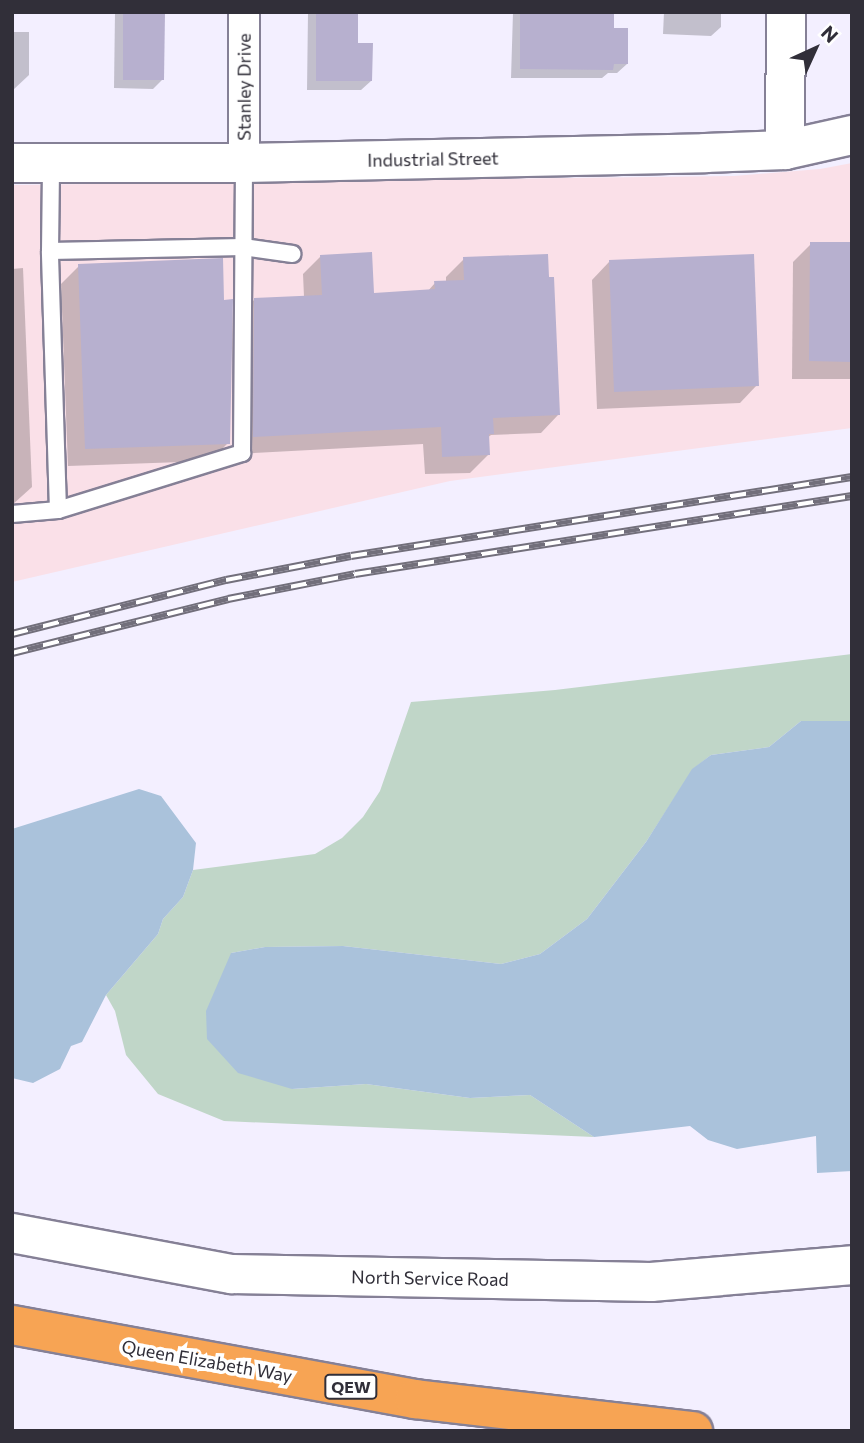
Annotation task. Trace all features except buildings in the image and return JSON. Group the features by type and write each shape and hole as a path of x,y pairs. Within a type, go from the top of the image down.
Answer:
{"highway":[{"name":"Queen Elizabeth Way","path":"12,1325 415,1399 693,1431"}],"street":[{"name":"Stanley Drive","path":"244,12 244,163"},
{"path":"785,150 786,12"},
{"name":"Industrial Street","path":"12,163 244,163 785,150 852,135"},
{"name":"North Service Road","path":"12,1233 232,1274 651,1282 852,1265"}],"lane":[{"path":"51,163 50,251 58,510"},
{"path":"12,514 58,510 242,453 244,163"},
{"path":"50,251 243,247 293,254"}],"shaded area":[{"path":"852,163 852,428 450,481 12,582 12,185 734,176 820,169"}],"green space":[{"path":"852,654 852,721 801,721 769,747 711,755 693,769 646,842 587,919 540,954 501,964 343,946 265,947 231,953 292,1089 366,1084 470,1098 530,1095 594,1137 224,1121 158,1094 126,1055 115,1011 106,995 158,934 163,919 183,897 193,870 315,854 342,838 363,817 380,791 411,702 555,690"}],"water":[{"path":"801,721 852,721 852,1171 817,1173 816,1136 737,1149 708,1140 690,1126 594,1137 530,1095 470,1098 366,1084 292,1089 238,1073 207,1039 206,1011 231,953 265,947 343,946 501,964 540,954 587,919 646,842 692,769 711,755 769,747"},
{"path":"139,789 161,796 196,843 193,870 183,897 163,919 158,934 106,995 82,1042 71,1046 60,1069 33,1083 12,1078 12,829"}],"railway":[{"path":"12,634 226,580 351,556 852,477"},
{"path":"12,653 228,599 355,574 852,496"}]}
